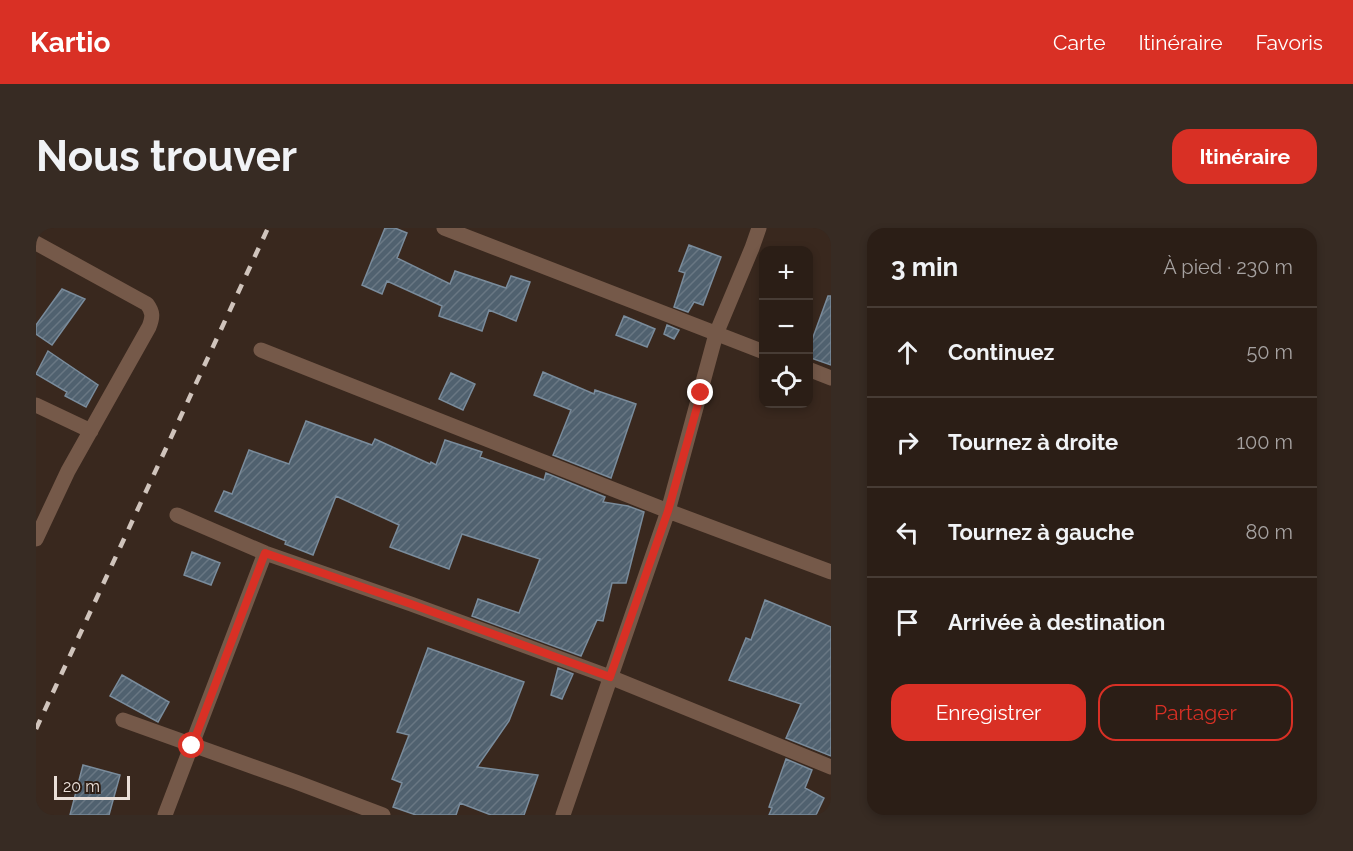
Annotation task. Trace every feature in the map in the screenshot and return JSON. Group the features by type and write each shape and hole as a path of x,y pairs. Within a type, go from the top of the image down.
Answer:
{"street":[{"path":"444,228 759,350"},
{"path":"563,815 668,511 716,334 759,228"},
{"path":"36,243 147,304 152,311 149,327 68,471 36,540"},
{"path":"261,350 831,573"},
{"path":"813,371 831,378"},
{"path":"36,405 91,430"},
{"path":"177,515 265,553 610,677 831,767"},
{"path":"165,815 265,553"},
{"path":"123,720 383,815"}],"building":[{"path":"385,228 395,228 407,233 397,258 450,284 455,271 506,288 511,276 530,282 516,321 489,310 482,331 439,316 442,306 387,281 382,294 362,285"},
{"path":"689,245 721,257 703,305 694,302 688,312 674,307 685,273 679,271"},
{"path":"62,289 85,299 52,345 36,334 36,325"},
{"path":"828,296 831,296 831,365 813,359 813,337"},
{"path":"624,316 655,329 647,347 616,335"},
{"path":"667,325 679,330 674,339 664,334"},
{"path":"48,351 98,385 86,407 65,396 67,392 36,374"},
{"path":"543,372 594,394 595,390 636,404 611,478 553,455 571,410 534,395"},
{"path":"451,373 475,384 463,410 439,399"},
{"path":"306,421 372,445 375,439 436,465 445,440 482,452 480,457 544,480 546,473 605,497 603,502 628,506 644,512 626,583 612,583 603,621 597,620 581,656 472,616 478,599 519,613 540,559 462,534 449,569 390,547 399,525 336,496 313,555 215,511 224,491 232,494 249,450 289,464"},
{"path":"192,552 220,563 211,585 184,575"},
{"path":"765,600 831,627 831,756 786,738 801,704 729,680 746,638 751,640"},
{"path":"428,648 524,682 509,721 477,767 538,775 524,815 491,815 460,803 456,815 416,815 393,807 402,783 392,779 409,735 397,732"},
{"path":"558,668 573,674 562,699 551,695"},
{"path":"122,675 169,702 158,722 110,696"},
{"path":"786,759 812,770 805,788 824,798 816,815 769,815 772,808 769,807"},
{"path":"83,765 120,775 109,815 70,815"}],"railway":[{"path":"36,729 268,228"}],"route":[{"path":"192,746 265,553 610,677 668,511 701,393"}]}
